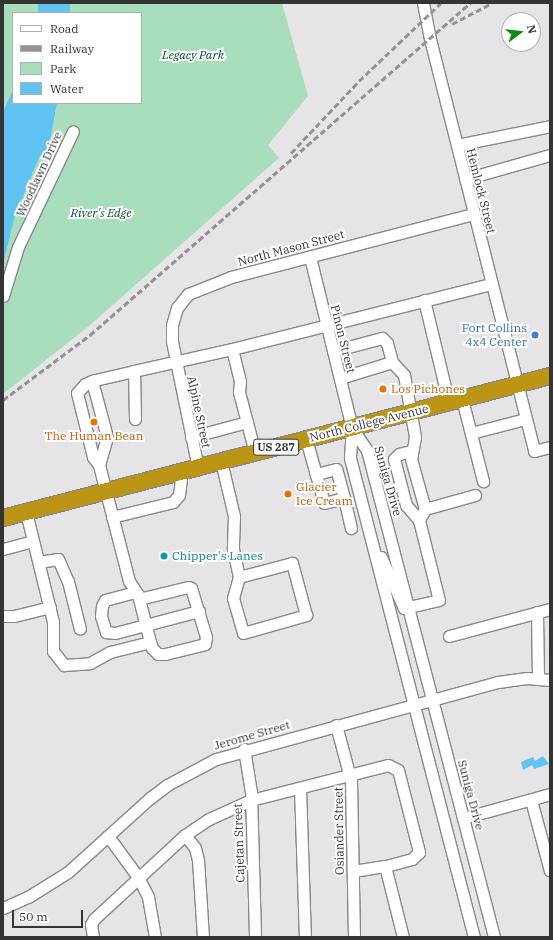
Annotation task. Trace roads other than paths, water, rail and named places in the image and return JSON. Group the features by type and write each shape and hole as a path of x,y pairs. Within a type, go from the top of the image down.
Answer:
{"highway":[{"name":"North College Avenue","path":"3,518 550,376"}],"street":[{"name":"Hemlock Street","path":"423,3 473,214 534,451 550,447"},
{"path":"457,145 550,126"},
{"name":"Woodlawn Drive","path":"3,296 18,247 73,130"},
{"path":"465,179 550,155"},
{"name":"North Mason Street","path":"175,362 172,325 177,308 188,294 231,277 473,214"},
{"name":"Pinon Street","path":"310,257 352,428"},
{"path":"199,611 145,624 110,633 106,632 101,616 102,606 105,600 137,595 188,587 194,593 199,611 206,637 203,645 165,654 158,654 150,642 145,624 137,595 129,581 99,465 93,457 77,393 80,386 92,381 232,349 491,284"},
{"path":"424,300 455,401 471,433 483,481"},
{"path":"333,351 382,338 387,343 392,362 404,375 415,437 411,459 425,509 419,520"},
{"path":"232,349 255,453"},
{"name":"Alpine Street","path":"175,362 198,468"},
{"path":"340,378 392,362"},
{"path":"134,371 133,405 136,420"},
{"path":"92,381 107,437 99,465"},
{"path":"471,433 526,420"},
{"path":"191,437 247,422"},
{"path":"352,428 350,458 474,937"},
{"name":"Suniga Drive","path":"352,428 367,450 494,937"},
{"path":"306,439 324,503 344,498"},
{"path":"372,542 393,579 400,604 404,608 440,600 419,520 406,505 394,459 399,454 412,452"},
{"path":"222,462 234,516 233,549 239,577 233,598 243,633 306,616 292,563 239,577"},
{"path":"316,474 336,469 351,528"},
{"path":"112,517 173,502 180,494 182,472"},
{"path":"425,509 475,495"},
{"path":"26,512 53,622 53,651 64,665 90,663 110,652 150,642"},
{"path":"3,549 34,541"},
{"path":"39,562 58,559 68,581 80,629"},
{"path":"3,616 14,616 50,607"},
{"path":"449,636 550,608"},
{"path":"537,612 538,679"},
{"name":"Jerome Street","path":"3,908 28,897 68,872 167,785 216,759 244,749 336,726 498,682 538,679 550,680"},
{"name":"Osiander Street","path":"336,726 350,775 354,937"},
{"name":"Cajetan Street","path":"244,749 251,800 255,937"},
{"path":"93,937 90,924 94,919 185,836 209,818 251,800 388,765 398,770 418,852 412,859 385,866 353,871"},
{"path":"300,788 305,937"},
{"path":"463,818 550,794"},
{"path":"531,800 550,871"},
{"path":"108,836 138,878 150,904 155,937"},
{"path":"185,836 195,848 198,860 203,937"},
{"path":"385,866 403,937"}],"water":[{"path":"38,3 70,3 70,12 38,12"},
{"path":"12,91 12,104 57,104 49,147 39,158 15,216 3,265 3,112"},
{"path":"543,756 549,764 534,769 532,765 523,770 521,762 533,757 535,761"}],"railway":[{"path":"291,153 359,81 441,3"},
{"path":"3,400 90,335 470,3"},
{"path":"452,24 492,3"}],"place":[{"name":"Fort Collins 4x4 Center","path":"535,335"},
{"name":"Los Pichones","path":"383,389"},
{"name":"The Human Bean","path":"94,422"},
{"name":"Glacier Ice Cream","path":"288,494"},
{"name":"Chipper's Lanes","path":"164,556"}],"park label":[{"name":"Legacy Park","path":"193,55"},
{"name":"River's Edge","path":"101,213"}]}
